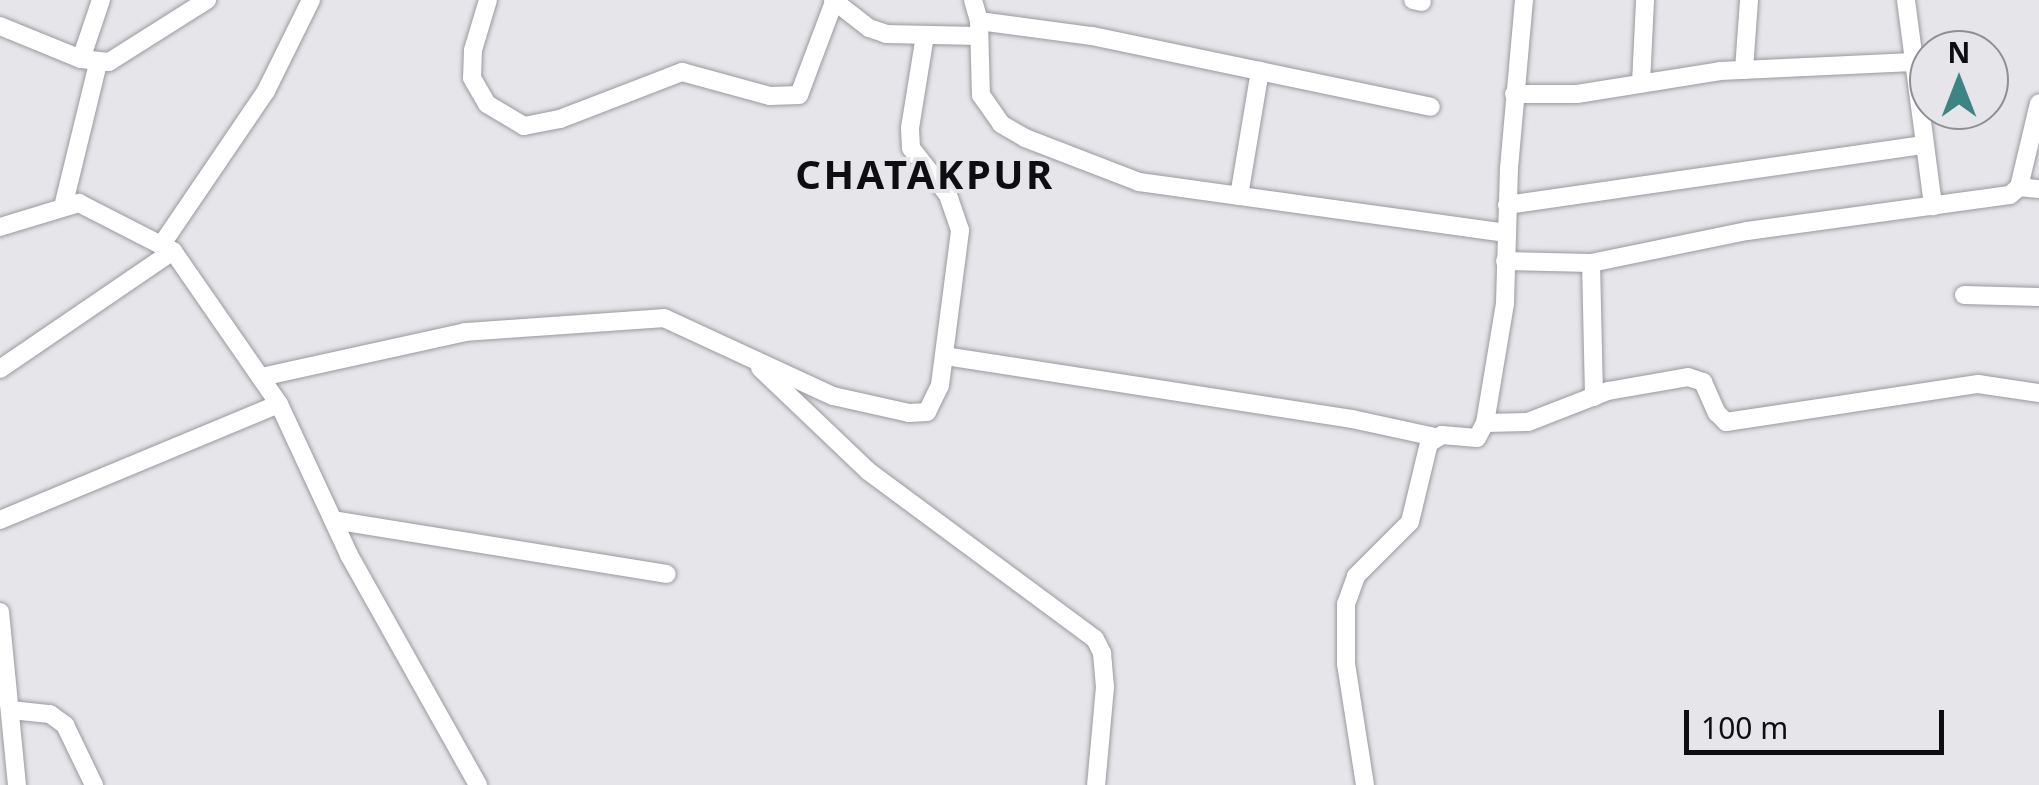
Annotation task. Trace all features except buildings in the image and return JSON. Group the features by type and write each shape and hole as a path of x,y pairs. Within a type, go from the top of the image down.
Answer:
{"street":[{"path":"63,206 102,0"},
{"path":"0,26 90,61 122,56 206,0"},
{"path":"0,370 167,247 266,91 309,0"},
{"path":"488,0 473,50 472,78 487,104 524,126 560,120 682,72 770,96 799,95 834,1 868,28 886,34 925,35 979,29 1092,36 1431,107"},
{"path":"973,0 979,29 981,95 1002,124 1110,174 1506,233"},
{"path":"945,356 1352,419 1434,437 1477,438 1485,423 1501,338 1514,94 1524,0"},
{"path":"1641,83 1645,0"},
{"path":"1744,70 1749,0"},
{"path":"1906,0 1910,30"},
{"path":"261,377 465,332 664,318 833,396 908,413 927,412 935,402 945,356 960,230 948,195 911,148 910,128 925,35"},
{"path":"1514,94 1577,94 1744,70 1909,62"},
{"path":"1239,196 1260,72"},
{"path":"1506,261 1591,263 1746,231 2010,195 2019,187 2039,103"},
{"path":"1922,130 1933,206"},
{"path":"1507,206 1924,146"},
{"path":"2019,187 2039,189"},
{"path":"0,227 22,224 79,203 96,208 167,247 279,404 399,649 478,785"},
{"path":"1591,263 1594,397"},
{"path":"1964,295 2039,297"},
{"path":"745,354 868,471 1095,639 1102,653 1104,687 1096,785"},
{"path":"1485,423 1528,422 1623,388 1696,379 1708,390 1720,418 1736,422 1978,384 2039,394"},
{"path":"0,520 279,404"},
{"path":"1365,785 1346,664 1346,604 1356,576 1410,522 1429,443 1434,437"},
{"path":"333,520 668,574"},
{"path":"0,612 16,785"},
{"path":"6,698 50,714 65,724 94,785"}],"district":[{"name":"CHATAKPUR","path":"925,174"}]}
